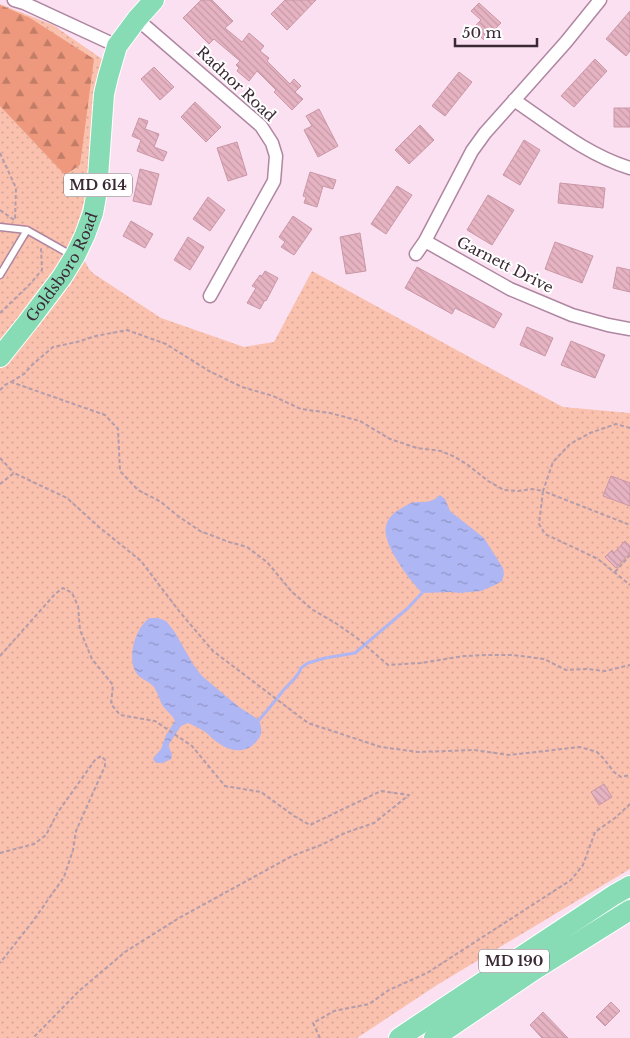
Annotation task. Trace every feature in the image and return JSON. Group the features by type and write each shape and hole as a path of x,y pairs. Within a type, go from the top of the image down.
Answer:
{"main road":[{"name":"Goldsboro Road","path":"0,357 62,277 85,235 93,213 97,190 104,94 118,46 137,19 154,0"},
{"name":"MD 190","path":"398,1038 630,886"},
{"name":"MD 190","path":"434,1038 534,970 630,910"}],"street":[{"path":"14,0 118,46"},
{"path":"416,254 472,151 485,133 566,42 600,0"},
{"name":"Radnor Road","path":"137,19 261,126 272,142 276,156 274,181 210,296"},
{"path":"514,100 583,148 630,168"},
{"name":"Garnett Drive","path":"425,240 510,289 572,315 608,326 630,330"}],"lane":[{"path":"0,227 28,230 74,256"},
{"path":"0,275 28,230"}],"path":[{"path":"0,153 16,188 15,220 0,210"},
{"path":"0,313 42,270 41,246 28,230"},
{"path":"0,390 24,374 53,347 127,330 166,344 209,371 242,387 273,396 301,409 360,420 390,439 417,448 441,451 468,465 488,481 504,490 532,489 543,491 630,525"},
{"path":"11,382 105,415 118,429 120,472 138,490 161,502 200,531 247,547 267,562 292,592 313,610 359,640 388,666 464,656 488,655 513,655 544,659 566,670 586,669 605,671 630,665"},
{"path":"630,428 616,424 590,433 570,444 553,462 543,491 539,524 544,534 598,558 630,586"},
{"path":"0,458 14,472 67,498 140,561 213,651 308,723 381,747 418,752 474,750 510,755 580,747 597,752 614,772 622,777 630,774"},
{"path":"0,484 14,472"},
{"path":"615,572 630,555"},
{"path":"0,656 55,594 63,588 72,593 78,606 80,630 92,659 113,685 111,704 120,715 155,721 192,746 225,786 261,792 310,825 380,791 409,795 374,823 345,833 321,846 292,856 179,918 124,952 79,991 34,1038"},
{"path":"0,853 34,844 46,835 58,812 94,760 101,756 105,760 105,766 76,831 73,850 64,877 0,963"},
{"path":"320,1038 313,1023 334,1011 369,1004 389,990 428,973 571,880 583,865 595,832 615,818 630,804"}],"shaded area":[{"path":"0,4 53,25 102,59 96,88 87,192 73,240 89,269 94,274 161,318 244,347 274,342 312,271 563,407 630,413 630,869 437,985 357,1038 0,1038"}],"green space":[{"path":"0,5 30,18 94,59 80,165 65,175 0,106"}],"water":[{"path":"440,495 445,499 450,511 484,538 503,568 502,581 481,591 422,593 404,571 388,542 386,533 387,522 396,512 407,505 413,502 430,501"},
{"path":"150,618 166,621 202,676 239,707 259,720 261,734 252,746 242,750 232,750 215,741 204,731 188,723 181,726 169,744 172,755 171,759 163,763 156,763 153,759 161,749 166,735 175,721 163,706 153,686 137,674 132,661 136,636"}],"building":[{"path":"201,0 212,0 233,21 225,28 242,42 249,33 264,46 260,51 269,58 267,61 290,84 294,79 301,86 295,92 303,99 292,110 257,71 249,81 237,71 239,68 236,65 240,61 214,39 209,44 183,18"},
{"path":"285,0 316,0 287,30 271,14"},
{"path":"479,3 501,23 484,40 472,29 481,20 471,11"},
{"path":"630,11 630,51 626,56 606,39"},
{"path":"595,59 607,71 574,107 561,96"},
{"path":"154,67 174,87 160,100 141,79"},
{"path":"459,72 472,82 445,116 432,106"},
{"path":"195,102 221,127 206,142 181,117"},
{"path":"614,108 630,108 630,127 614,127"},
{"path":"319,109 338,146 318,157 304,130 312,126 306,116"},
{"path":"139,118 148,121 145,129 159,134 154,147 167,152 163,161 137,151 141,140 132,136"},
{"path":"420,125 434,140 409,164 395,150"},
{"path":"524,140 540,150 520,185 503,175"},
{"path":"237,142 247,175 228,181 217,148"},
{"path":"140,169 159,174 151,205 133,201"},
{"path":"310,172 336,180 333,189 323,186 317,207 304,203 306,197 303,196"},
{"path":"560,183 605,188 603,208 558,203"},
{"path":"397,186 412,195 386,234 371,224"},
{"path":"488,195 514,210 492,245 467,230"},
{"path":"208,197 225,210 210,231 193,219"},
{"path":"293,216 312,229 294,255 281,247 285,242 279,237"},
{"path":"131,221 153,234 145,248 123,236"},
{"path":"360,233 366,271 346,274 340,237"},
{"path":"188,237 204,247 190,270 174,260"},
{"path":"555,242 593,256 582,283 545,269"},
{"path":"417,267 502,314 494,328 455,308 452,314 405,288"},
{"path":"617,267 630,270 630,292 613,288"},
{"path":"265,271 278,278 260,309 247,303 256,288 252,286"},
{"path":"527,327 553,338 545,356 520,345"},
{"path":"571,341 605,355 595,378 561,365"},
{"path":"611,476 630,483 630,506 603,496"},
{"path":"625,541 630,546 630,553 616,568 605,557 612,550 614,553"},
{"path":"604,784 612,797 599,805 591,792"},
{"path":"611,1002 620,1011 605,1026 596,1017"},
{"path":"543,1012 568,1038 542,1038 530,1025"}],"waterway":[{"path":"259,720 300,672 301,668 308,663 325,658 355,653 408,608 422,593"}]}
